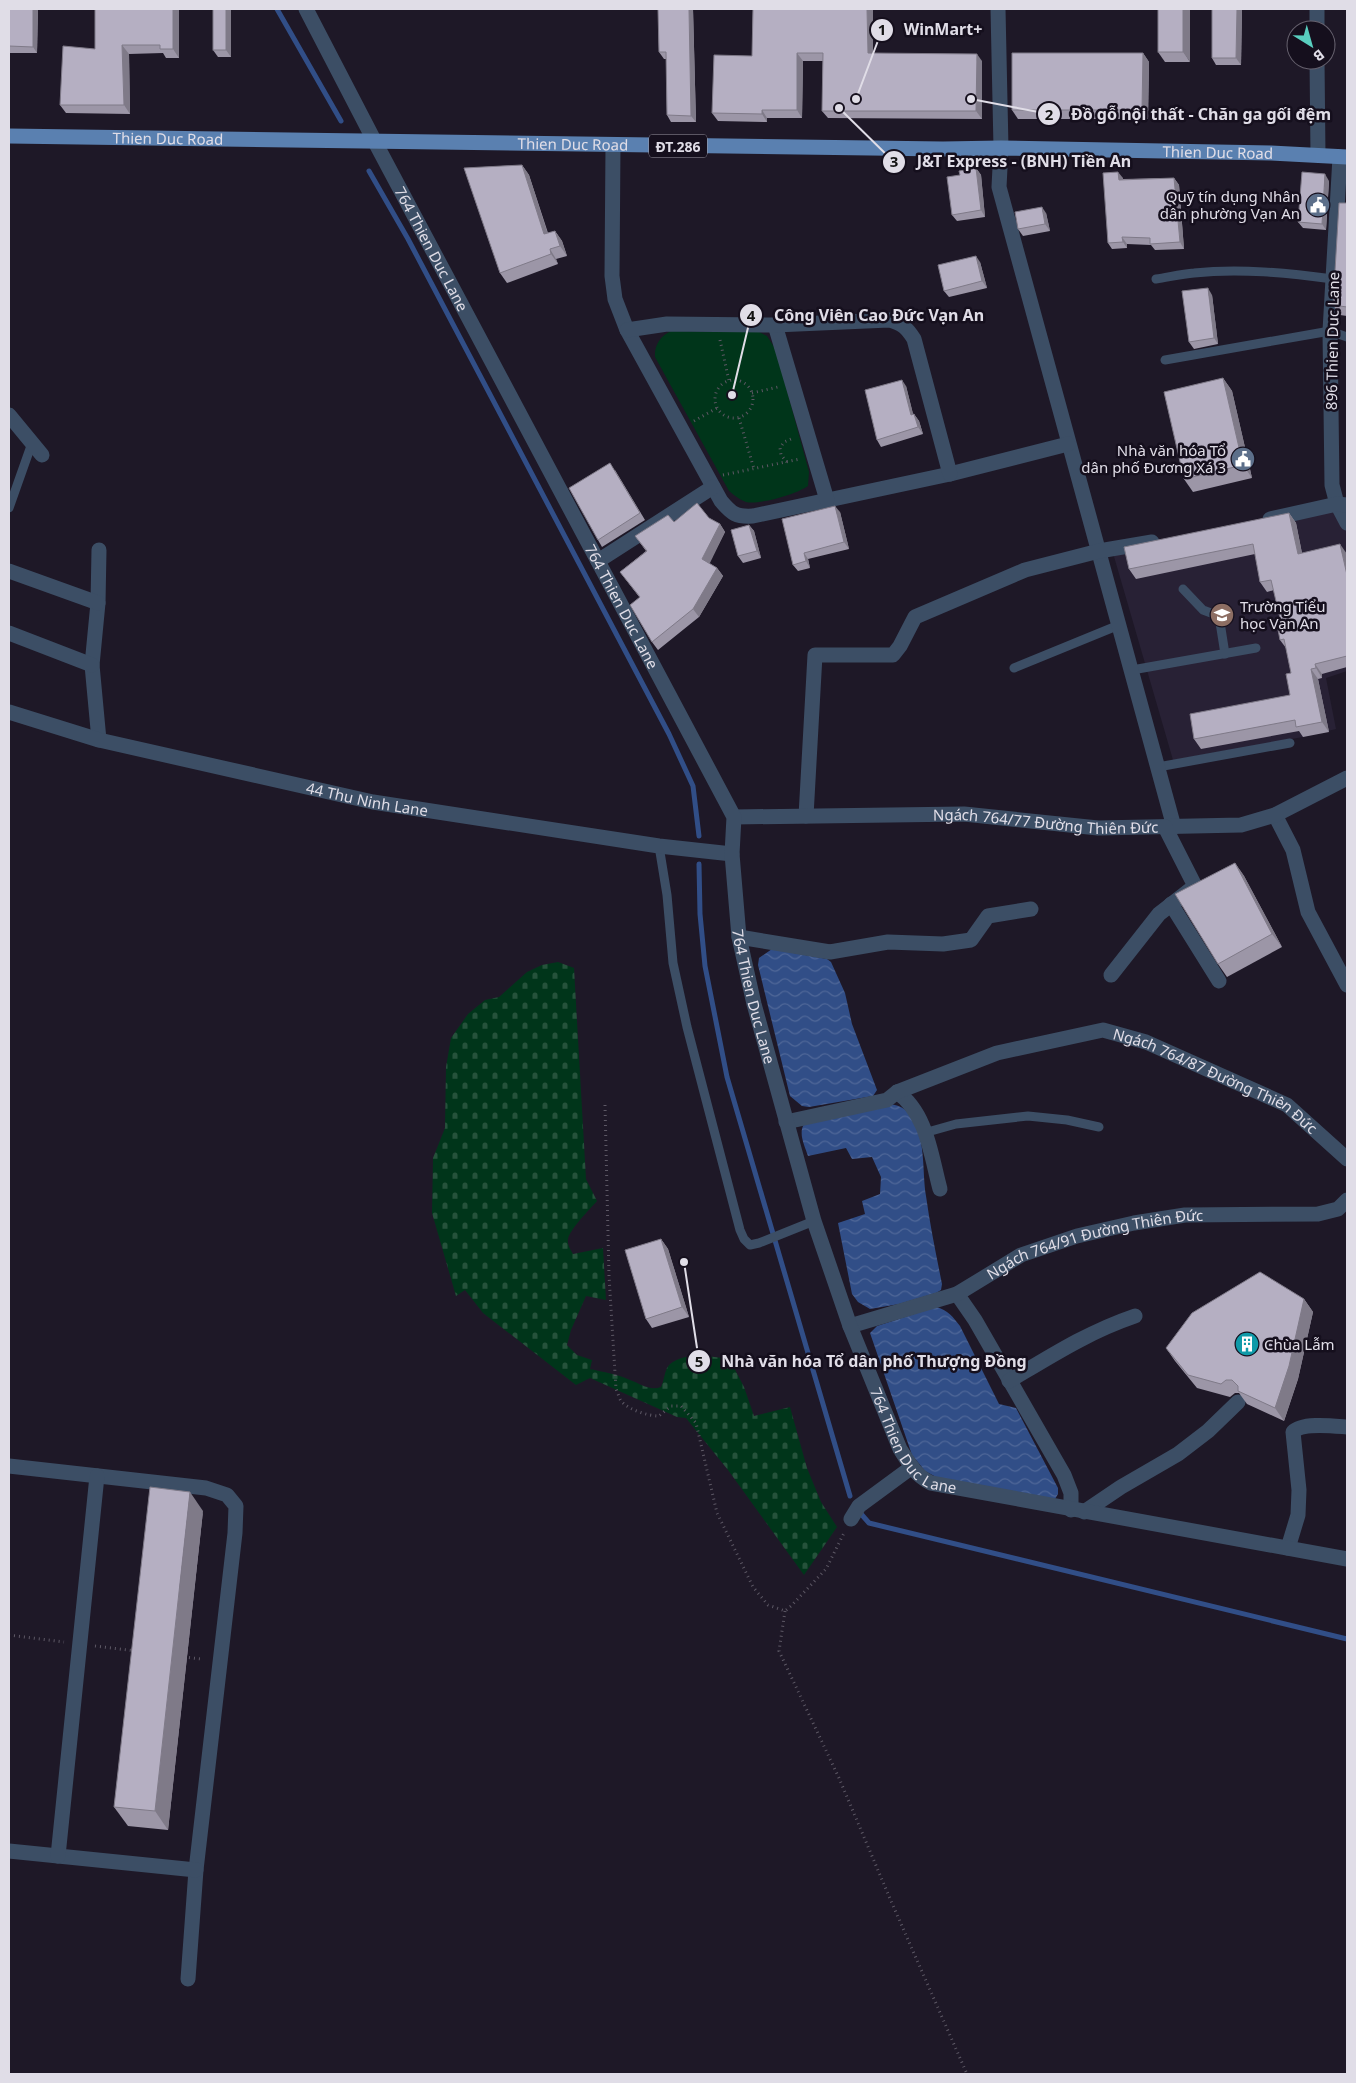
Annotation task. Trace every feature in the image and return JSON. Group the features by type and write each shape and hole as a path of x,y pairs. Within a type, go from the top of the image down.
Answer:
{"main road":[{"name":"Thien Duc Road","path":"9,136 613,145 1001,148 1344,157"}],"street":[{"name":"764 Thien Duc Lane","path":"306,9 734,817 732,854 739,937 754,1004 786,1122 814,1221 850,1326 900,1449 912,1468 917,1475 931,1483 1347,1559"},
{"path":"998,9 1001,148 999,188 1003,207 1132,670 1158,767 1170,827 1195,886 1159,914 1111,975"},
{"path":"1317,70 1318,155"},
{"path":"613,145 612,276 615,299 628,330 718,481 721,501 730,512 740,517 753,516 950,474 1068,444"},
{"name":"896 Thien Duc Lane","path":"1344,157 1330,331 1332,485 1342,504 1347,523"},
{"path":"628,330 667,324 775,325 889,320 898,322 906,328 914,339 950,474"},
{"path":"775,325 827,500"},
{"path":"9,415 37,449"},
{"path":"598,561 718,481"},
{"path":"1253,523 1342,504"},
{"path":"806,816 815,655 892,655 900,646 915,617 1025,570 1099,551 1166,539"},
{"path":"99,550 98,603 92,664 99,740"},
{"path":"9,571 98,603"},
{"path":"9,633 92,664"},
{"name":"44 Thu Ninh Lane","path":"9,712 99,740 373,802 658,846 732,854"},
{"name":"Ngách 764/77 Đường Thiên Đức","path":"734,817 964,814 1098,828 1241,825 1275,815 1347,778"},
{"path":"1275,815 1293,850 1308,912 1347,985"},
{"path":"1171,904 1219,981"},
{"path":"739,937 830,952 888,942 943,944 971,940 988,916 1031,908"},
{"name":"Ngách 764/87 Đường Thiên Đức","path":"786,1122 887,1100 897,1092 997,1053 1103,1030 1146,1042 1287,1105 1347,1160"},
{"path":"897,1092 907,1099 915,1110 924,1133 940,1189"},
{"name":"Ngách 764/91 Đường Thiên Đức","path":"850,1326 957,1294 1021,1256 1077,1236 1134,1223 1185,1215 1318,1214 1338,1209 1347,1200"},
{"path":"957,1294 975,1320 1064,1475 1078,1511 1186,1448 1208,1431 1238,1402"},
{"path":"1009,1381 1082,1337 1135,1316"},
{"path":"1288,1548 1298,1515 1299,1490 1293,1432 1298,1428 1311,1426 1347,1427"},
{"path":"9,1466 206,1488 227,1495 236,1506 235,1533 196,1870 188,1979"},
{"path":"851,1520 859,1506 912,1468"},
{"path":"58,1856 97,1476"},
{"path":"9,1851 196,1870"}],"lane":[{"path":"1156,279 1194,273 1231,271 1281,272 1333,279"},
{"path":"1164,360 1330,331 1347,337"},
{"path":"9,508 37,449"},
{"path":"1184,589 1203,610 1219,616 1226,654"},
{"path":"1014,668 1119,624"},
{"path":"1132,670 1256,648"},
{"path":"1158,767 1290,743"},
{"path":"658,846 667,895 672,963 687,1027 744,1240 750,1245 759,1243 814,1221"},
{"path":"924,1133 956,1124 1028,1116 1067,1120 1099,1127"}],"path":[{"path":"718,334 728,381"},
{"path":"728,381 741,381 747,384 752,393 753,402 751,408 747,414 739,418 724,416 717,408 715,400 718,388 728,381"},
{"path":"752,393 783,386"},
{"path":"693,421 717,408"},
{"path":"739,418 754,469"},
{"path":"787,462 779,452 781,445 791,439 799,442"},
{"path":"718,481 754,469 804,459"},
{"path":"605,1105 609,1276 616,1389 620,1400 640,1411 659,1416 671,1406 681,1406 696,1423 717,1513 753,1587 768,1605 785,1611"},
{"path":"851,1520 826,1568 785,1611 779,1651 839,1778 967,2074"},
{"path":"9,1635 65,1642"},
{"path":"94,1646 143,1652"},
{"path":"182,1656 201,1659"}],"shaded area":[{"name":"Trường Tiểu học Vạn An","path":"1333,509 1345,525 1347,533 1347,671 1326,678 1336,729 1303,737 1173,760 1113,553"}],"green space":[{"path":"671,331 759,332 767,336 776,350 809,472 808,486 778,498 752,503 744,501 729,491 655,357 659,342"},
{"path":"558,962 574,968 586,1179 597,1201 572,1230 568,1243 573,1254 603,1248 606,1300 586,1296 571,1330 567,1345 577,1355 592,1360 590,1369 621,1376 653,1388 661,1387 667,1368 679,1359 706,1356 730,1360 744,1387 754,1416 790,1407 807,1468 821,1502 837,1527 804,1575 728,1470 686,1418 677,1417 590,1378 576,1385 483,1313 465,1290 456,1296 432,1213 433,1158 445,1128 446,1067 451,1038 468,1014 485,1000 499,997 527,972 542,965"}],"water":[{"path":"772,949 827,959 831,962 845,993 852,1024 877,1090 873,1096 809,1107 802,1106 790,1096 758,965 759,958"},
{"path":"885,1104 904,1109 910,1116 920,1138 928,1207 942,1284 941,1290 936,1293 899,1304 870,1309 858,1302 852,1294 838,1223 865,1214 862,1201 880,1194 881,1177 872,1157 852,1159 846,1148 808,1156 803,1140 802,1128 804,1124"},
{"path":"936,1307 947,1312 960,1326 999,1404 1016,1408 1058,1488 1058,1494 1055,1499 936,1477 925,1471 912,1455 870,1333 877,1326"}],"building":[{"path":"9,9 33,9 33,47 9,46"},
{"path":"95,9 173,9 173,49 160,49 160,45 122,45 124,105 60,105 63,46 95,49"},
{"path":"213,9 226,9 226,50 213,50"},
{"path":"658,9 689,9 691,116 667,115 666,52 659,52"},
{"path":"753,9 867,9 868,53 977,54 976,111 822,111 823,53 797,53 797,110 762,110 762,114 712,113 714,55 752,56"},
{"path":"1158,9 1183,9 1183,52 1158,52"},
{"path":"1212,9 1237,9 1236,58 1212,58"},
{"path":"1012,53 1143,53 1142,110 1012,110"},
{"path":"522,165 544,234 555,231 560,246 550,249 551,254 500,273 464,168"},
{"path":"976,168 981,210 952,215 947,177 960,175 959,171"},
{"path":"1118,172 1119,180 1174,178 1180,242 1150,244 1150,238 1122,237 1123,242 1108,243 1103,173"},
{"name":"Quỹ tín dụng Nhân dân phường Vạn An","path":"1302,172 1325,174 1322,224 1298,222"},
{"path":"1339,203 1347,203 1347,307 1333,305"},
{"path":"1042,207 1045,224 1018,229 1015,212"},
{"path":"976,256 982,281 944,291 938,265"},
{"path":"1208,288 1214,338 1189,342 1182,291"},
{"path":"1223,378 1243,465 1184,479 1164,392"},
{"path":"902,380 911,415 914,414 918,427 877,440 865,390"},
{"path":"610,463 640,513 598,540 569,488"},
{"path":"697,503 709,518 720,524 702,559 717,568 693,609 652,642 630,605 640,597 620,572 647,551 635,536 668,515 674,522"},
{"path":"835,506 844,542 804,553 806,561 793,565 782,519"},
{"path":"1289,513 1298,554 1340,544 1347,575 1347,656 1315,664 1316,668 1311,669 1322,722 1296,727 1295,720 1194,739 1190,714 1290,695 1286,674 1291,673 1284,639 1280,640 1276,619 1280,618 1271,580 1260,582 1253,544 1129,569 1124,547"},
{"path":"749,525 757,551 738,556 731,530"},
{"path":"1235,863 1272,934 1218,964 1175,894"},
{"path":"661,1239 682,1307 646,1319 625,1250"},
{"name":"Chùa Lẫm","path":"1260,1272 1304,1299 1289,1366 1275,1408 1238,1391 1238,1386 1232,1380 1226,1380 1221,1384 1188,1375 1166,1348 1192,1313"},
{"path":"150,1487 190,1492 155,1811 114,1807"}],"waterway":[{"path":"277,9 341,121"},
{"path":"369,171 408,239 669,734 693,786 699,836"},
{"path":"699,864 700,914 705,966 727,1077 850,1496"},
{"path":"862,1515 869,1523 1347,1639"}],"place":[{"name":"WinMart+","path":"856,99"},
{"name":"Đồ gỗ nội thất - Chăn ga gối đệm","path":"971,99"},
{"name":"J&T Express - (BNH) Tiền An","path":"839,108"},
{"name":"Quỹ tín dụng Nhân dân phường Vạn An","path":"1318,205"},
{"name":"Công Viên Cao Đức Vạn An","path":"732,395"},
{"name":"Nhà văn hóa Tổ dân phố Đương Xá 3","path":"1243,459"},
{"name":"Trường Tiểu học Vạn An","path":"1222,615"},
{"name":"Nhà văn hóa Tổ dân phố Thượng Đồng","path":"684,1262"},
{"name":"Chùa Lẫm","path":"1247,1344"}]}
